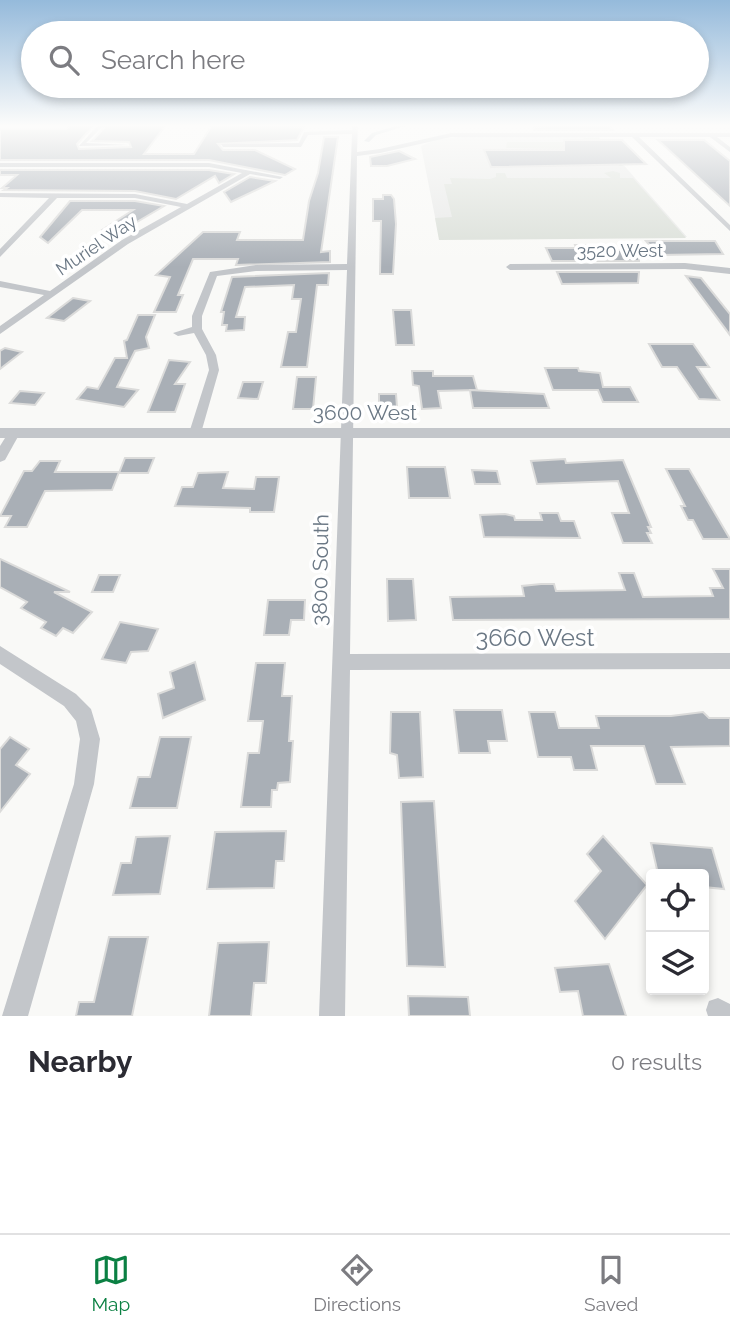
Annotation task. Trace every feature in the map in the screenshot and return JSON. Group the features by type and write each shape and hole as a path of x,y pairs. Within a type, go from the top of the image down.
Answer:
{"street":[{"name":"Muriel Way","path":"0,331 125,242 246,172"},
{"path":"260,172 280,177"},
{"name":"3800 South","path":"332,1016 354,172"},
{"path":"673,172 728,225"},
{"path":"0,195 135,196 187,206"},
{"path":"0,254 55,195"},
{"name":"3520 West","path":"510,267 685,265 730,271"},
{"path":"195,433 214,370 211,355 197,329 198,312 213,274 256,268 351,267"},
{"path":"0,284 51,294"},
{"path":"178,333 197,329"},
{"path":"0,457 7,433"},
{"name":"3600 West","path":"7,433 730,433"},
{"path":"0,654 70,700 84,716 90,739 84,784 15,1016"},
{"name":"3660 West","path":"340,662 730,661"}],"shaded area":[{"path":"426,172 630,172 687,237 439,237"},
{"path":"618,172 620,178 633,178 686,238 439,240 435,218 452,217 444,184 452,184 450,178 490,179 496,177 496,173 505,173 507,178 611,178 604,173"}],"building":[{"path":"0,172 234,174 219,183 215,176 176,199 135,191 4,190 7,188 2,188 17,175 0,175"},
{"path":"333,172 321,252 330,251 330,262 236,265 238,259 193,259 178,295 183,295 176,312 154,312 170,277 156,275 203,232 240,232 237,240 303,240 309,201 318,173"},
{"path":"693,172 730,172 730,206"},
{"path":"250,177 275,181 231,202 224,192"},
{"path":"383,195 391,195 394,199 396,224 393,274 380,274 381,221 373,221 373,199 383,199"},
{"path":"70,201 135,201 164,206 108,239 102,230 133,210 82,210 48,243 40,237"},
{"path":"646,241 715,241 723,254 658,255"},
{"path":"575,245 593,245 597,250 639,250 639,261 552,261 546,248 576,248"},
{"path":"557,272 639,272 638,283 562,284"},
{"path":"329,273 328,285 317,285 307,367 281,367 288,332 296,332 301,299 292,299 294,285 245,287 236,317 245,317 244,330 226,331 227,325 222,325 224,312 221,312 232,277"},
{"path":"686,276 701,278 730,314 730,335"},
{"path":"73,298 90,301 64,321 47,318"},
{"path":"393,310 411,310 414,345 396,345"},
{"path":"138,315 155,315 146,337 149,348 135,351 117,387 138,390 124,407 77,399 87,387 98,389 115,358 127,358 124,341 127,340"},
{"path":"649,344 693,344 709,367 697,367 719,400 699,399 677,367 662,367"},
{"path":"5,348 22,352 0,369 0,351"},
{"path":"169,360 190,362 175,384 185,384 175,412 148,412"},
{"path":"545,368 578,368 579,371 600,373 603,387 630,387 638,402 603,402 598,390 553,390"},
{"path":"412,371 433,371 433,376 473,376 477,390 438,391 441,408 422,409 419,386 413,385"},
{"path":"297,377 316,377 313,409 293,409"},
{"path":"243,382 263,382 258,399 238,398"},
{"path":"470,390 544,394 549,408 473,408"},
{"path":"20,391 44,393 35,405 10,403"},
{"path":"379,394 396,394 397,407 379,407"},
{"path":"125,458 154,458 148,473 119,473"},
{"path":"565,459 566,463 623,460 651,527 648,527 651,533 647,533 652,543 623,543 612,513 629,513 618,481 537,484 531,461"},
{"path":"40,461 60,461 55,472 119,472 112,490 45,491 27,527 5,527 11,516 0,516 24,471 32,471"},
{"path":"407,467 445,467 450,498 409,498"},
{"path":"666,469 689,469 730,539 703,539 693,520 688,520 681,506 685,506"},
{"path":"472,470 497,471 500,484 475,484"},
{"path":"228,472 223,488 254,489 256,477 279,477 274,512 250,512 250,508 175,506 182,487 193,487 198,473"},
{"path":"540,513 558,513 561,521 574,521 580,538 484,537 480,515 505,514 514,516 515,520 542,520"},
{"path":"0,559 70,592 54,592 92,612 73,633 63,628 56,636 41,628 46,622 21,608 27,602 0,587"},
{"path":"713,569 730,569 730,619 453,620 450,597 524,596 522,586 541,584 554,584 556,591 625,590 619,573 634,573 643,597 713,596 710,588 723,588"},
{"path":"99,575 120,575 113,592 92,592"},
{"path":"387,579 413,579 416,620 388,621"},
{"path":"268,600 305,600 304,620 291,620 289,635 264,635"},
{"path":"120,622 158,629 148,651 131,652 126,663 102,659"},
{"path":"195,662 205,700 163,718 158,694 174,688 170,672"},
{"path":"256,663 285,663 282,696 292,696 290,782 278,783 277,790 272,790 271,807 241,807 248,753 259,753 263,721 248,721"},
{"path":"454,710 502,710 507,741 488,741 490,753 459,753"},
{"path":"391,712 420,712 423,777 399,778 397,755 390,753"},
{"path":"529,712 555,712 559,728 599,728 596,716 671,716 703,712 709,718 730,718 730,746 671,747 685,784 656,784 644,746 591,746 597,770 574,770 571,757 538,757"},
{"path":"10,737 29,749 16,765 30,774 0,812 0,749"},
{"path":"160,737 191,737 177,808 130,808 138,777 150,777"},
{"path":"434,801 445,967 407,966 401,802"},
{"path":"286,831 284,861 276,861 274,888 207,889 215,832"},
{"path":"170,836 160,894 113,895 121,863 131,863 136,837"},
{"path":"603,836 646,884 605,939 575,901 601,871 587,854"},
{"path":"651,843 712,848 724,889 709,888 709,869 657,869"},
{"path":"109,937 148,937 132,1016 76,1016 79,1002 94,1002"},
{"path":"269,942 266,983 254,983 251,1016 209,1016 218,943"},
{"path":"609,964 626,1016 583,1016 578,991 560,992 555,968"},
{"path":"408,996 468,997 470,1016 409,1016"}]}
